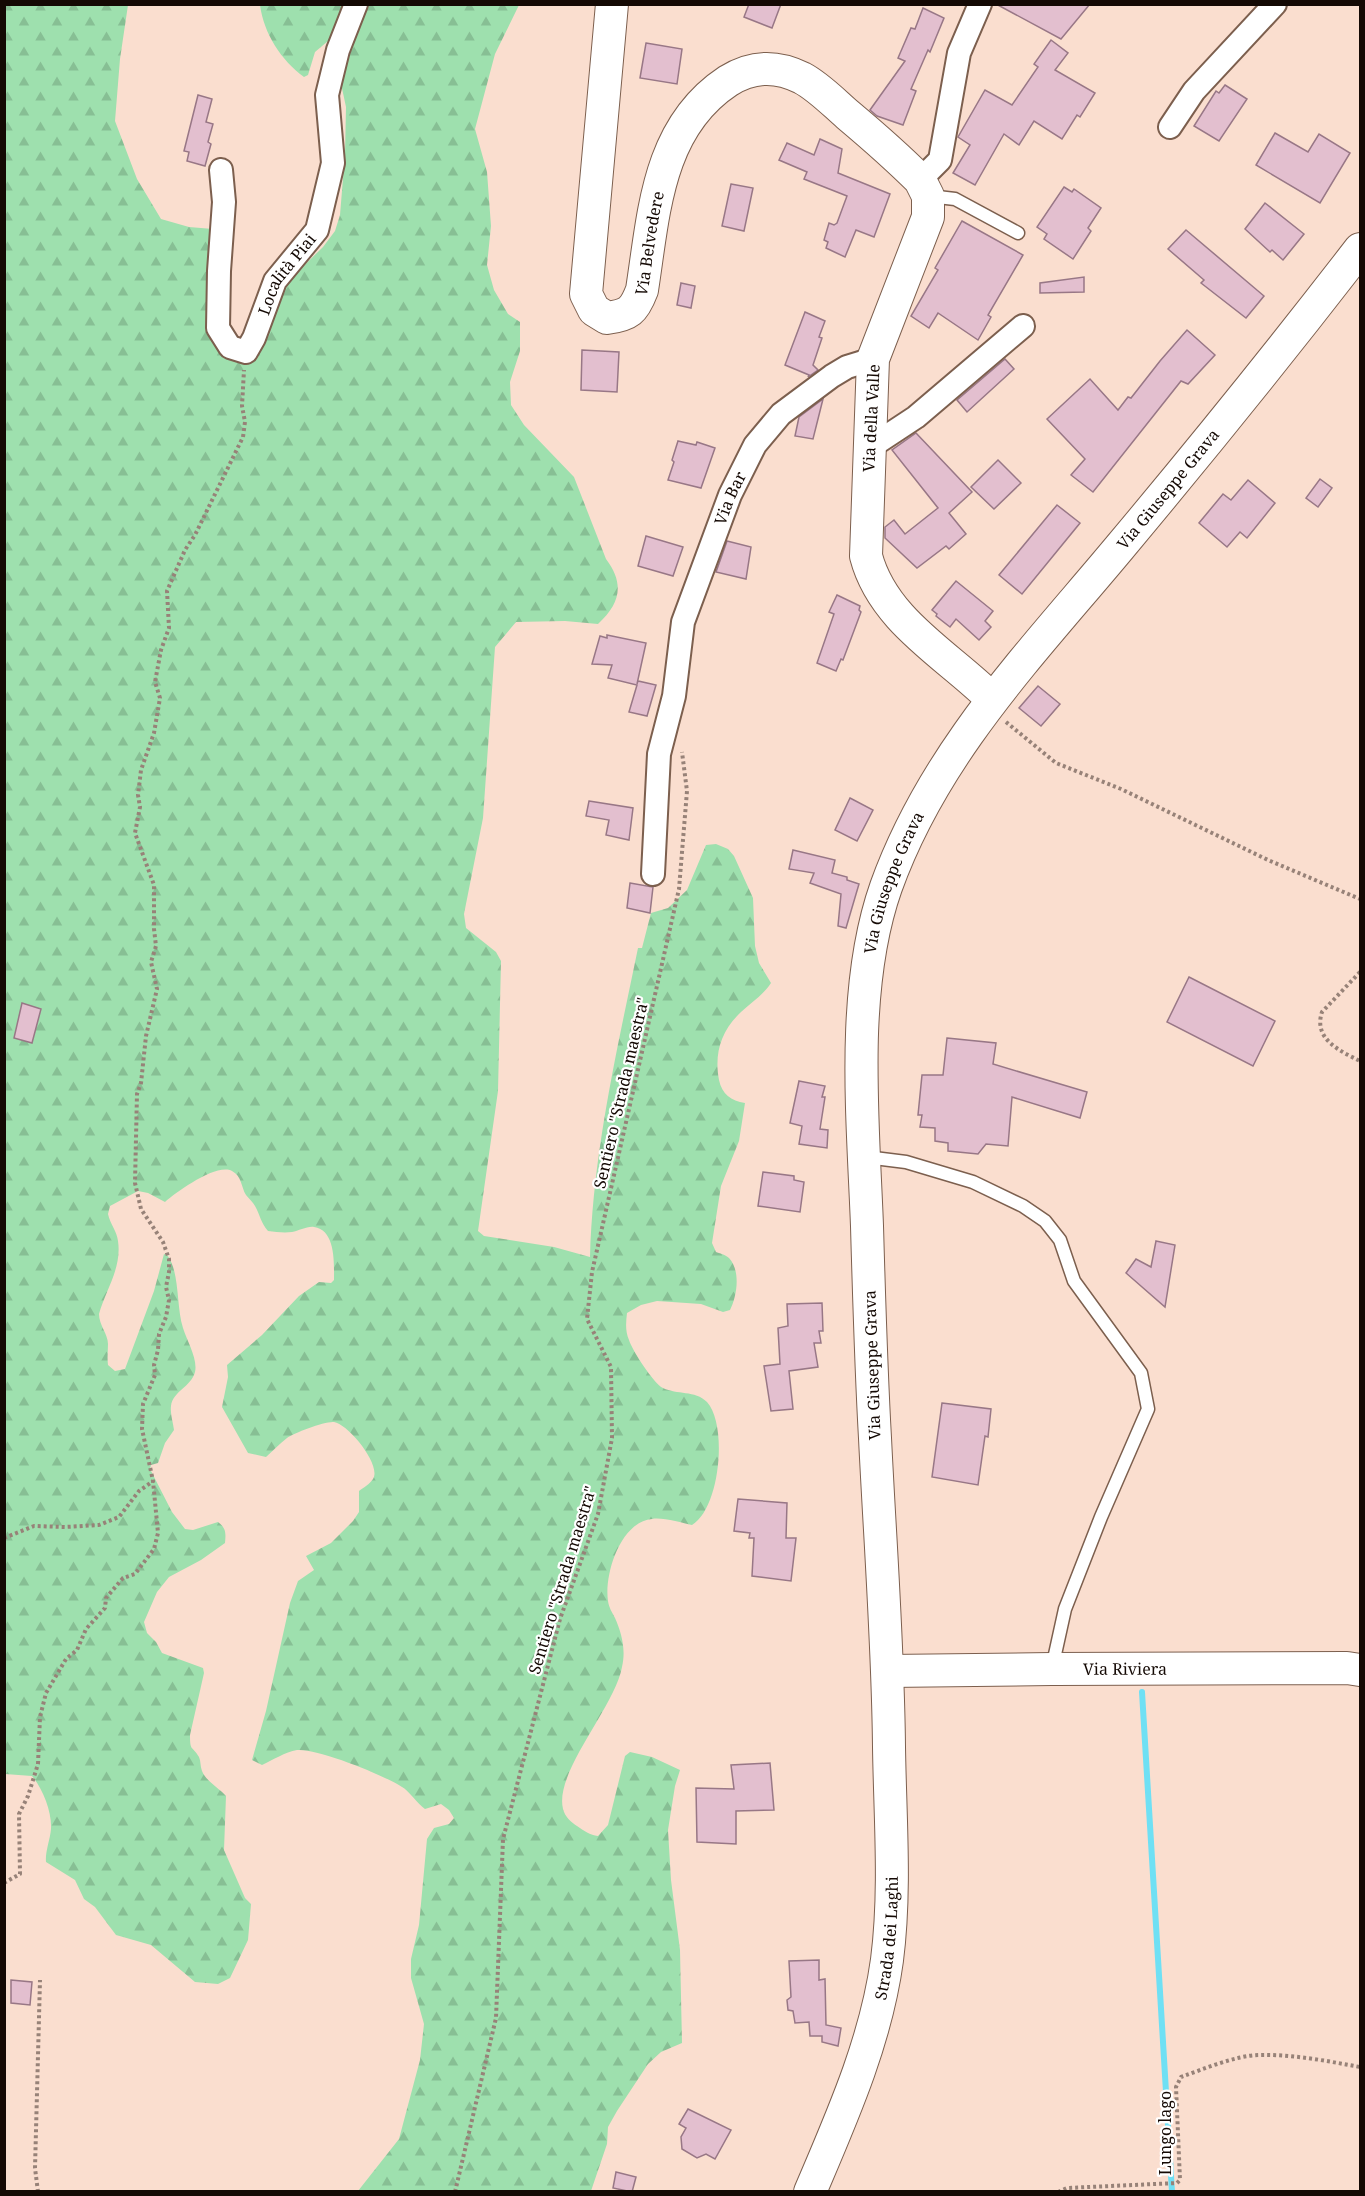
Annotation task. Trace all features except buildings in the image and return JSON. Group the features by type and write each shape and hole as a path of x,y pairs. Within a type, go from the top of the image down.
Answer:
{"main road":[{"name":"Via Belvedere","path":"612,4 586,294 594,310 607,318 626,316 637,304 642,290 659,183 686,121 712,92 741,73 766,68 801,78 829,98 924,188"},
{"name":"Via della Valle","path":"924,188 928,217 873,359 868,448 866,556 873,578 897,615 990,703"},
{"name":"Via Giuseppe Grava","path":"888,1671 875,1438 863,1100 865,983 884,893 903,844 933,784 961,741 1130,536 1360,249"},
{"name":"Via Riviera","path":"888,1671 1052,1668 1347,1668 1360,1670"},
{"name":"Strada dei Laghi","path":"810,2192 857,2076 873,2024 886,1962 892,1899 888,1671"}],"street":[{"name":"Località Piai","path":"246,352 254,338 275,281 317,230 333,163 327,95 338,50 357,4"},
{"path":"924,188 940,160 959,53 980,4"},
{"path":"1170,127 1198,86 1275,4"},
{"path":"221,170 224,202 218,328 230,347 246,352"},
{"path":"868,448 916,417 1023,326"},
{"name":"Via Bar","path":"652,874 659,754 674,696 683,622 730,495 755,445 781,414 832,375 847,367 873,359"}],"lane":[{"path":"924,188 956,199 1017,233"},
{"path":"864,1157 906,1162 973,1182 1023,1206 1045,1221 1060,1240 1074,1281 1141,1373 1148,1408 1101,1517 1065,1609 1052,1668"}],"path":[{"path":"4,1882 20,1874 19,1814 28,1796 38,1764 40,1717 46,1693 66,1659 77,1650 86,1629 105,1608 106,1598 123,1578 135,1574 154,1549 158,1533 153,1481 142,1428 143,1404 155,1375 153,1365 158,1350 159,1334 166,1317 169,1300 166,1287 170,1272 166,1251 141,1209 135,1183 137,1094 141,1083 146,1036 157,989 151,962 156,946 154,885 135,833 140,807 138,795 141,770 154,733 154,722 160,698 155,682 161,650 169,628 167,591 185,550 195,535 243,437 245,422 242,406 246,352"},
{"path":"990,703 1056,763 1121,789 1268,860 1360,898"},
{"name":"Sentiero \"Strada maestra\"","path":"455,2192 496,2018 503,1839 560,1619 598,1514 612,1438 611,1367 587,1319 592,1272 679,889 687,791 681,749"},
{"path":"1360,972 1322,1012 1320,1020 1320,1029 1329,1042 1339,1051 1360,1061"},
{"path":"4,1538 34,1526 99,1525 119,1517 139,1491 153,1481"},
{"path":"38,2192 35,2168 40,1980"},
{"name":"Lungo lago","path":"1058,2192 1067,2188 1177,2183 1180,2180 1176,2087 1181,2077 1212,2066 1256,2055 1304,2058 1360,2067"}],"green space":[{"path":"4,5 128,5 120,59 115,121 137,179 161,219 189,227 213,229 227,352 242,361 249,362 257,359 286,283 323,247 335,231 340,215 345,154 346,107 340,79 362,5 519,5 495,54 475,129 487,172 491,226 487,265 494,290 508,314 520,322 520,351 510,382 511,405 524,425 574,477 618,585 611,609 598,624 565,621 516,622 495,647 483,818 464,914 466,928 496,952 501,961 498,1091 478,1231 484,1236 554,1247 590,1257 601,1140 614,1063 638,948 642,948 651,913 668,908 687,890 706,845 716,844 728,849 734,856 753,898 755,946 759,963 771,983 734,1019 724,1035 718,1052 719,1080 722,1089 731,1099 745,1103 739,1141 721,1186 712,1243 716,1252 729,1258 735,1270 736,1291 730,1310 723,1312 701,1304 657,1301 641,1305 627,1313 628,1337 644,1366 663,1388 691,1394 707,1402 714,1413 719,1447 715,1485 702,1516 692,1525 661,1519 641,1522 631,1529 617,1551 607,1590 609,1606 623,1642 622,1667 609,1701 567,1777 563,1794 563,1809 568,1819 592,1835 598,1836 608,1825 625,1756 630,1752 652,1757 680,1770 668,1830 671,1880 680,1950 682,2043 661,2052 648,2064 617,2111 608,2127 607,2144 591,2191 358,2191 399,2139 420,2060 424,2024 411,1978 411,1959 419,1925 427,1839 434,1828 449,1824 454,1818 441,1804 425,1809 393,1782 366,1769 319,1753 297,1750 262,1765 252,1760 266,1711 290,1603 298,1581 314,1570 306,1556 331,1543 353,1521 359,1512 359,1491 372,1481 374,1473 373,1464 355,1437 340,1424 334,1422 317,1425 291,1436 266,1457 248,1453 222,1407 228,1377 227,1365 262,1335 299,1296 319,1282 331,1283 334,1280 332,1249 326,1234 314,1227 289,1232 268,1231 246,1195 240,1179 232,1171 216,1171 207,1175 165,1202 148,1193 138,1191 110,1206 108,1214 117,1237 119,1251 113,1278 99,1314 108,1340 108,1365 115,1371 125,1369 154,1291 164,1254 167,1255 174,1270 183,1328 196,1367 190,1382 172,1401 174,1430 165,1443 158,1463 151,1465 150,1469 172,1512 185,1529 193,1530 218,1522 224,1529 225,1543 201,1560 169,1577 157,1592 144,1622 147,1633 162,1653 203,1668 204,1673 190,1744 199,1757 204,1775 226,1796 224,1850 245,1898 251,1904 248,1940 230,1978 218,1984 195,1982 151,1945 116,1935 95,1907 84,1899 75,1880 46,1862 51,1822 46,1801 36,1781 32,1776 5,1774"},
{"path":"260,5 350,5 341,30 315,52 308,75 304,77 288,63 275,46 265,26"}],"waterway":[{"path":"1142,1692 1172,2192"}]}
